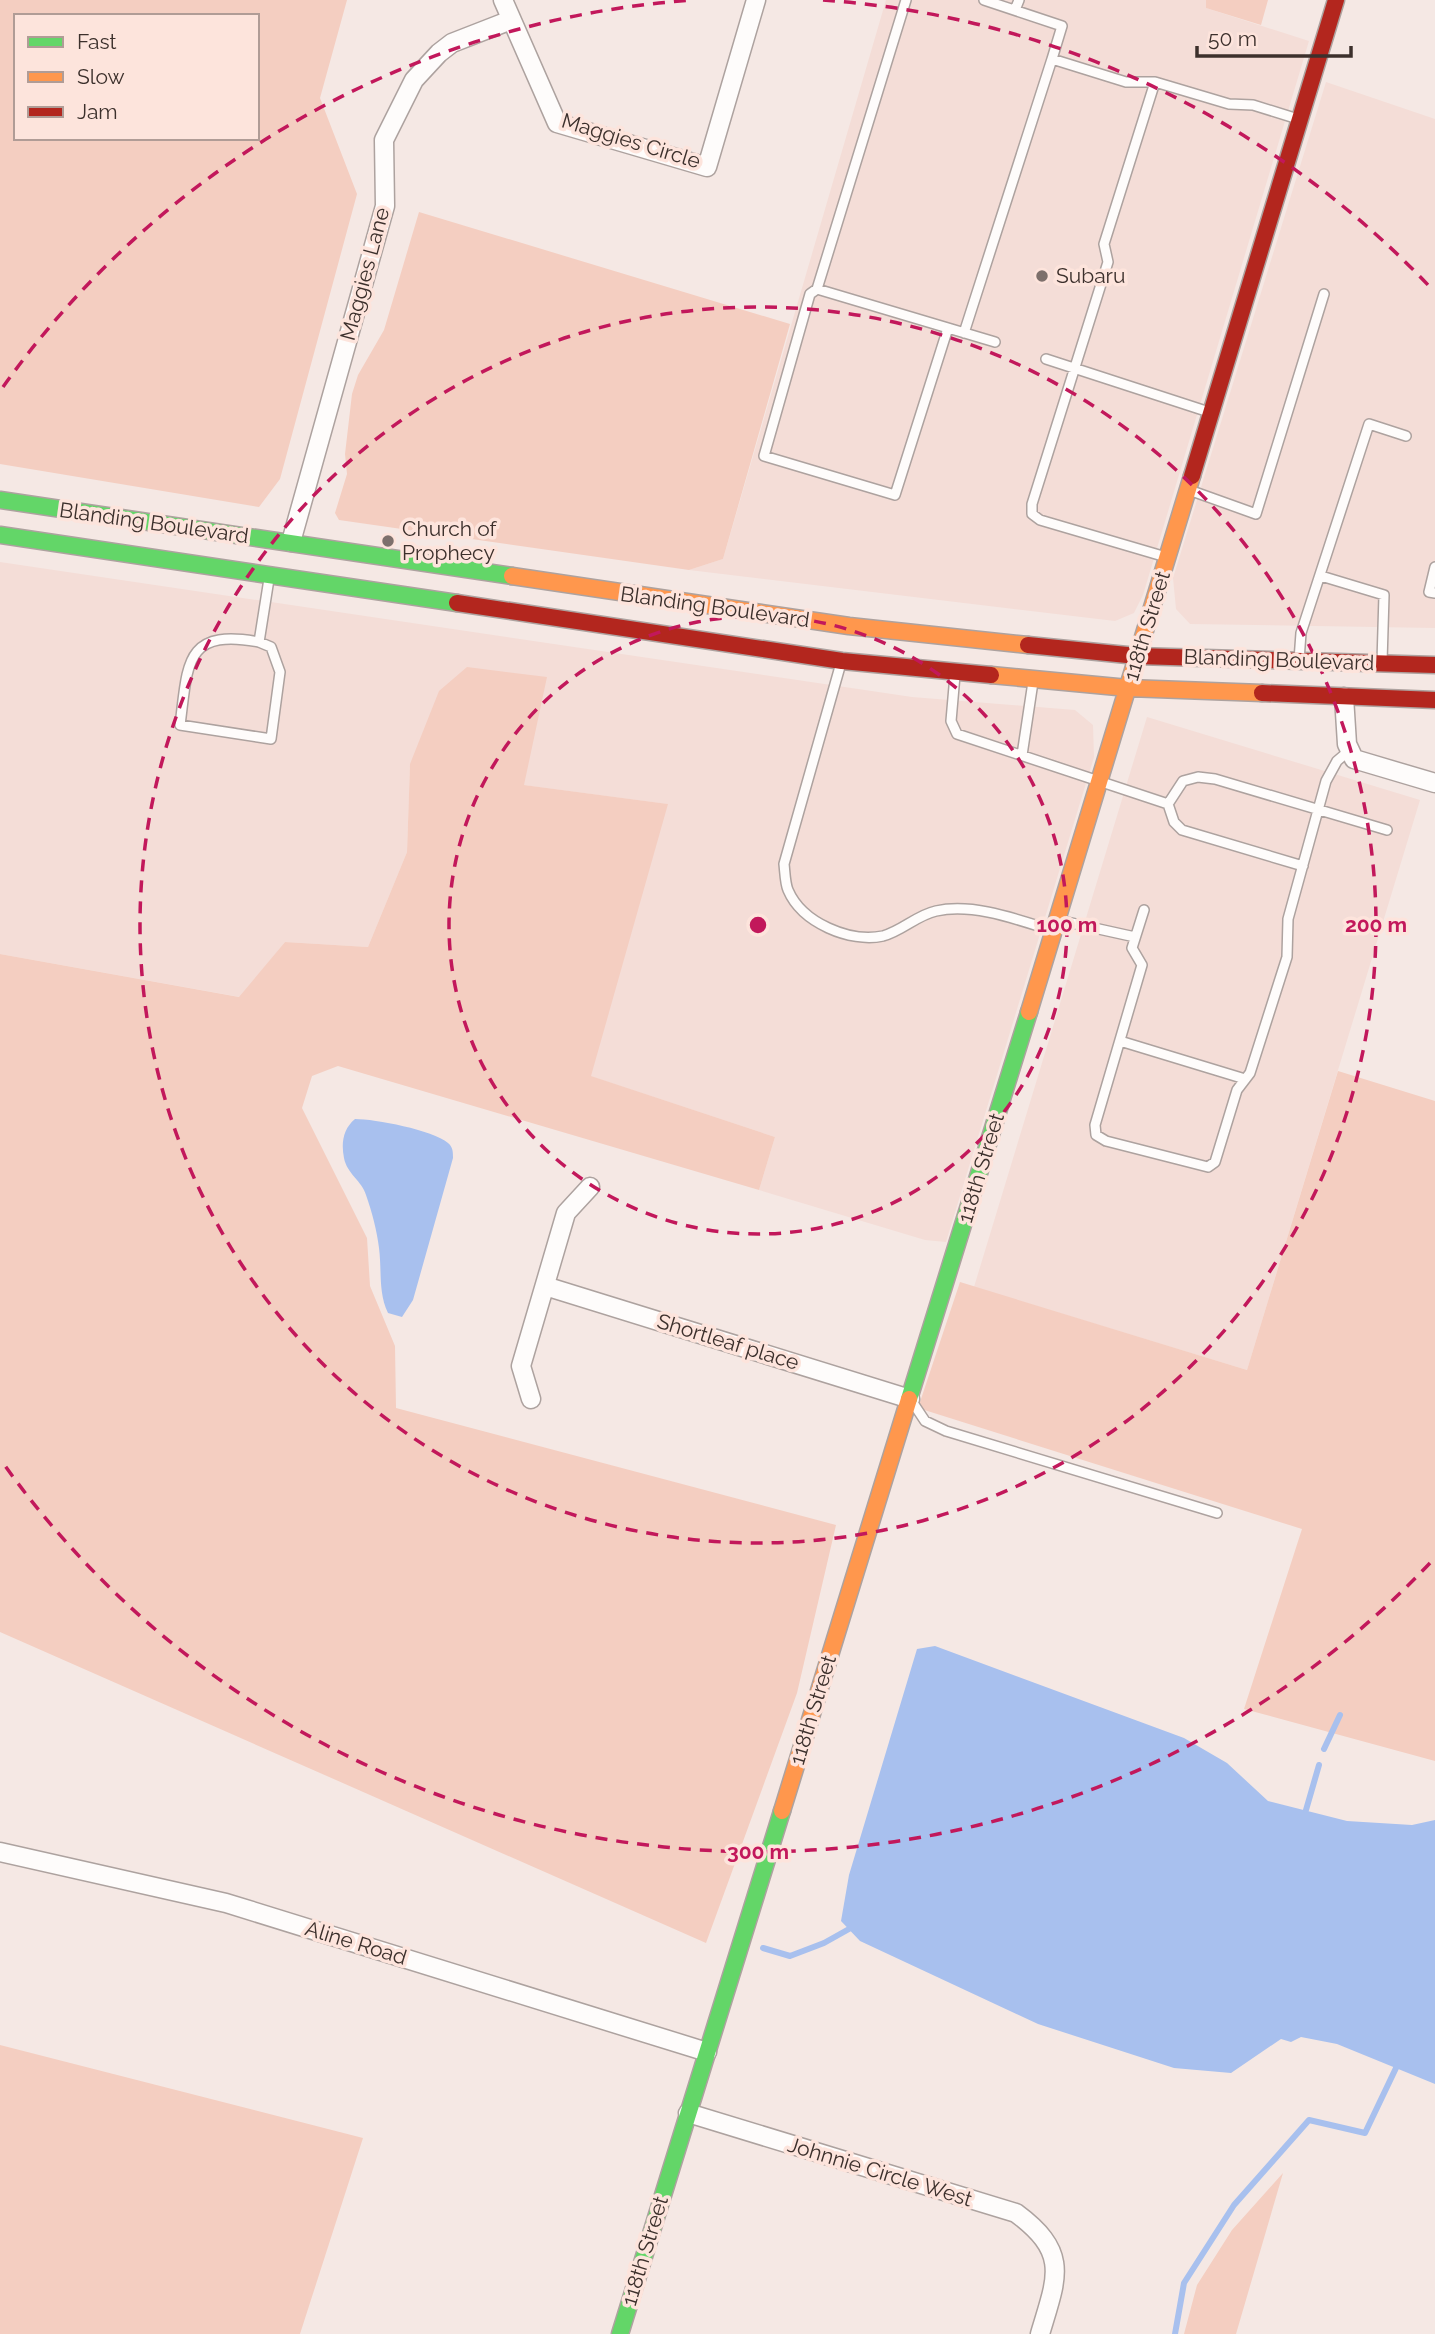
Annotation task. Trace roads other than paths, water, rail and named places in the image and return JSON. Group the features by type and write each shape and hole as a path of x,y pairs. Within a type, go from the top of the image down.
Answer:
{"main road":[{"name":"118th Street","path":"620,2334 1056,925 1336,0"},
{"name":"Blanding Boulevard","path":"0,500 291,542 700,607 849,626 1137,656 1435,665"},
{"name":"Blanding Boulevard","path":"0,535 842,661 1128,688 1435,700"},
{"path":"182,564 254,558 291,542"},
{"path":"270,577 303,562 376,556"}],"street":[{"name":"Maggies Circle","path":"503,0 557,123 707,167 756,0"},
{"name":"Maggies Lane","path":"291,542 385,206 384,140 414,80 439,53 452,43 511,20"},
{"path":"696,640 700,607"},
{"path":"1344,697 1350,750 1354,759 1435,783"},
{"path":"531,1399 522,1366 566,1213 590,1187"},
{"name":"Shortleaf place","path":"545,1286 910,1399"},
{"name":"Aline Road","path":"0,1852 226,1903 707,2052"},
{"name":"Johnnie Circle West","path":"688,2113 1016,2213 1040,2231 1054,2255 1056,2274 1040,2334"}],"lane":[{"path":"906,0 817,289 810,294 764,456 895,495 947,328"},
{"path":"964,333 1062,26 984,0"},
{"path":"1015,10 1018,0"},
{"path":"1052,60 1126,82 1155,82 1229,104 1253,105 1300,120"},
{"path":"1155,82 1104,244 1108,262 1077,369 1032,504 1032,514 1041,520 1167,558"},
{"path":"817,289 995,342"},
{"path":"1188,489 1256,514 1324,294"},
{"path":"1046,359 1211,413"},
{"path":"1299,662 1301,633 1369,424 1406,436"},
{"path":"1435,567 1429,592 1435,593"},
{"path":"1321,576 1384,595 1382,664"},
{"path":"259,642 270,577"},
{"path":"232,637 259,642 271,647 280,671 271,739 180,725 187,668 201,647 212,640 232,637"},
{"path":"842,661 784,864 788,890 801,909 827,927 854,937 884,936 934,911 965,909 1135,937"},
{"path":"955,673 952,728 957,734 1168,804"},
{"path":"1022,755 1033,680"},
{"path":"1144,910 1132,948 1142,965 1095,1125 1096,1135 1106,1141 1208,1167 1215,1162 1237,1090 1245,1079 1287,957 1288,919 1318,809 1337,761 1350,750"},
{"path":"1168,804 1183,781 1198,777 1215,779 1387,830"},
{"path":"1168,804 1174,822 1182,830 1303,866"},
{"path":"1120,1041 1245,1079"},
{"path":"910,1399 925,1422 946,1430 1217,1513"}],"water":[{"path":"355,1119 389,1123 430,1134 441,1138 452,1150 453,1158 413,1300 402,1317 388,1313 385,1305 372,1215 364,1190 348,1169 344,1158 344,1137"},
{"path":"935,1646 1184,1738 1227,1763 1268,1801 1347,1821 1412,1825 1435,1820 1435,2084 1337,2044 1301,2037 1291,2042 1281,2039 1231,2073 1174,2068 1038,2024 860,1941 841,1921 849,1875 917,1649"}],"waterway":[{"path":"1324,1749 1340,1715"},
{"path":"1306,1810 1319,1765"},
{"path":"763,1948 790,1956 824,1943 849,1929"},
{"path":"1175,2334 1184,2283 1234,2205 1309,2120 1365,2133 1396,2068"}],"place":[{"name":"Subaru","path":"1042,276"},
{"name":"Church of Prophecy","path":"388,541"}]}
